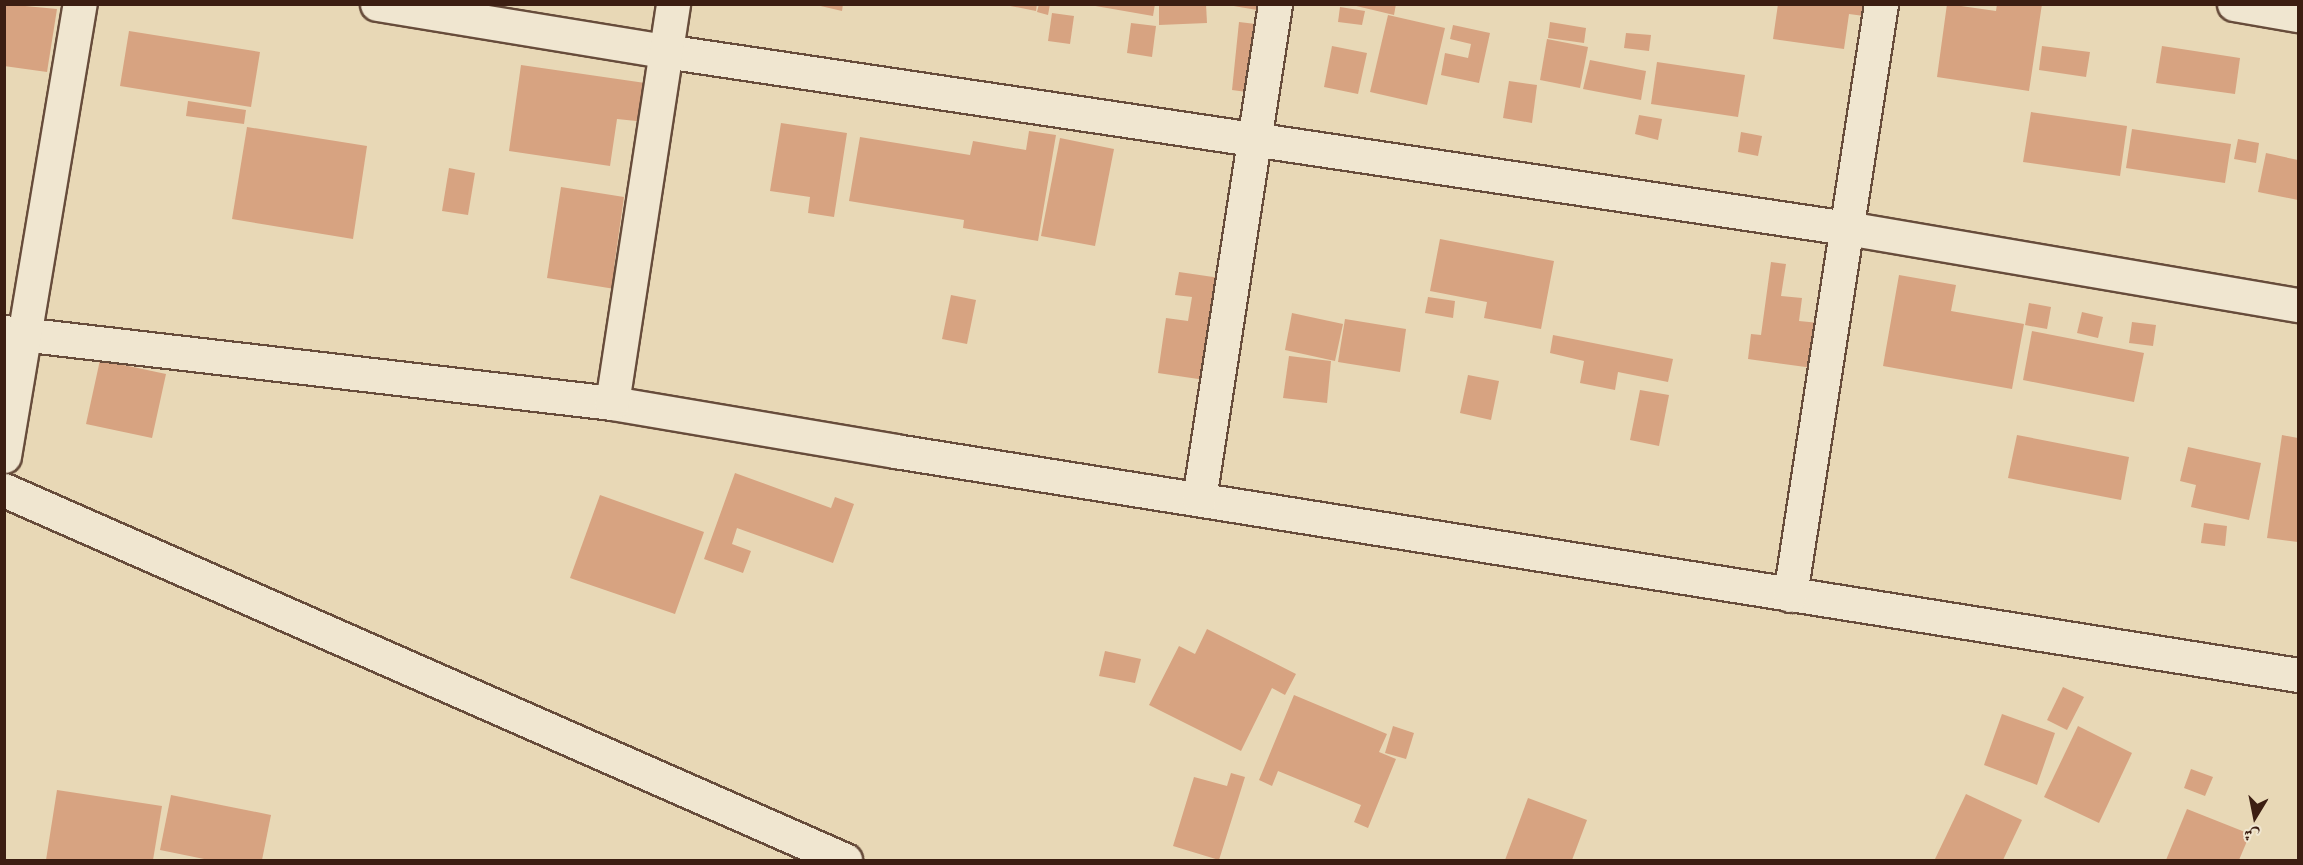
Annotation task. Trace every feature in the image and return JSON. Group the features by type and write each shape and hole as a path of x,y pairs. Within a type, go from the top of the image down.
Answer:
{"street":[{"path":"4,456 15,334 80,4"},
{"path":"377,4 665,51 1847,228 2298,305"},
{"path":"612,403 673,4"},
{"path":"1199,499 1275,4"},
{"path":"1790,595 1881,4"},
{"path":"2234,4 2298,15"},
{"path":"15,334 612,403 1790,595 2298,675"},
{"path":"4,490 845,861"}],"building":[{"path":"4,4 57,9 47,72 4,66"},
{"path":"812,4 843,4 842,11"},
{"path":"1000,4 1037,4 1036,11"},
{"path":"1039,4 1050,4 1048,15 1037,12"},
{"path":"1084,4 1155,4 1153,16"},
{"path":"1159,4 1206,4 1207,23 1159,25"},
{"path":"1222,4 1264,4 1263,11"},
{"path":"1348,4 1396,4 1394,15"},
{"path":"1778,4 1866,4 1864,16 1849,14 1844,49 1773,39"},
{"path":"1947,4 1996,11 1997,4 2042,4 2029,91 1937,77"},
{"path":"1340,7 1365,11 1362,25 1338,22"},
{"path":"1052,13 1074,16 1070,44 1048,41"},
{"path":"1388,15 1445,28 1427,105 1370,92"},
{"path":"1239,22 1264,25 1254,93 1232,90"},
{"path":"1550,22 1586,28 1584,43 1548,38"},
{"path":"1131,23 1156,26 1152,57 1127,53"},
{"path":"1453,25 1490,33 1479,83 1441,75 1445,53 1468,58 1471,44 1450,39"},
{"path":"129,31 260,52 251,107 120,86"},
{"path":"1626,33 1651,35 1649,51 1624,48"},
{"path":"1547,39 1588,47 1580,88 1540,80"},
{"path":"1332,46 1367,53 1358,94 1324,87"},
{"path":"2042,46 2090,52 2086,77 2039,70"},
{"path":"2162,46 2240,58 2235,94 2156,83"},
{"path":"1590,60 1646,71 1641,100 1583,89"},
{"path":"1657,62 1745,75 1738,117 1651,104"},
{"path":"521,65 652,84 646,122 617,119 610,166 509,151"},
{"path":"1509,81 1537,85 1532,123 1503,118"},
{"path":"188,101 246,110 244,124 186,116"},
{"path":"2031,112 2127,126 2120,176 2023,162"},
{"path":"1639,115 1662,119 1658,140 1635,134"},
{"path":"781,123 847,133 834,217 808,213 810,197 770,191"},
{"path":"247,127 367,146 353,239 232,219"},
{"path":"2132,129 2231,144 2225,183 2126,168"},
{"path":"1029,131 1056,135 1038,241 963,228 964,220 849,201 860,137 970,155 973,141 1026,150"},
{"path":"1741,132 1762,136 1758,156 1738,152"},
{"path":"1060,138 1114,149 1095,246 1041,236"},
{"path":"2238,139 2259,143 2256,163 2234,159"},
{"path":"2266,153 2298,160 2298,200 2258,192"},
{"path":"449,168 475,173 468,215 442,211"},
{"path":"561,187 624,197 614,267 624,268 621,290 547,278"},
{"path":"1440,239 1554,261 1541,329 1484,318 1487,302 1430,291"},
{"path":"1771,262 1786,264 1781,296 1802,298 1799,321 1819,323 1813,368 1748,359 1751,334 1761,335"},
{"path":"1179,272 1220,278 1205,380 1158,373 1166,318 1188,321 1192,297 1175,295"},
{"path":"1899,275 1956,285 1951,311 2024,324 2012,389 1883,366"},
{"path":"951,295 976,300 967,344 942,339"},
{"path":"1428,297 1455,301 1453,318 1425,313"},
{"path":"2029,303 2051,307 2047,329 2025,325"},
{"path":"2082,312 2103,317 2098,338 2077,333"},
{"path":"1292,313 1343,324 1335,361 1285,350"},
{"path":"1345,319 1406,329 1400,372 1338,362"},
{"path":"2132,322 2156,325 2153,346 2129,343"},
{"path":"2032,331 2144,353 2134,402 2023,380"},
{"path":"1553,335 1673,359 1668,382 1618,372 1615,390 1580,383 1584,361 1550,353"},
{"path":"1289,356 1331,361 1327,403 1283,398"},
{"path":"100,360 166,374 152,438 86,424"},
{"path":"1468,375 1499,381 1491,420 1460,413"},
{"path":"1640,390 1669,395 1659,446 1630,440"},
{"path":"2017,435 2129,457 2121,500 2008,478"},
{"path":"2282,435 2298,438 2298,542 2267,538"},
{"path":"2188,447 2261,463 2249,520 2191,507 2196,485 2180,481"},
{"path":"735,473 831,508 835,497 854,504 833,563 737,528 732,544 751,551 743,573 704,559"},
{"path":"600,495 704,532 675,614 570,578"},
{"path":"2204,523 2227,526 2225,546 2201,543"},
{"path":"1207,629 1296,674 1285,695 1272,688 1241,751 1149,705 1179,646 1195,654"},
{"path":"1105,651 1141,659 1135,683 1099,676"},
{"path":"2063,687 2084,697 2067,730 2047,720"},
{"path":"1294,695 1387,734 1379,752 1396,759 1368,828 1354,822 1361,805 1278,771 1272,786 1259,780"},
{"path":"2002,714 2055,733 2037,785 1984,765"},
{"path":"1393,726 1414,733 1406,759 1385,753"},
{"path":"2078,726 2132,753 2099,823 2044,797"},
{"path":"2191,769 2213,777 2205,796 2184,788"},
{"path":"1231,773 1245,777 1219,860 1173,846 1194,777 1227,786"},
{"path":"57,790 162,806 153,860 46,860"},
{"path":"1966,794 2022,820 2003,860 1935,859"},
{"path":"171,795 271,815 262,860 209,860 160,850"},
{"path":"1528,798 1587,820 1572,860 1505,860"},
{"path":"2187,809 2250,834 2239,860 2166,860"}]}
